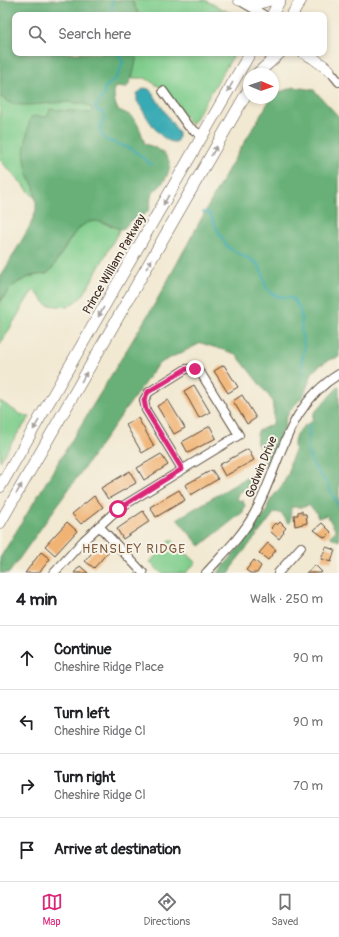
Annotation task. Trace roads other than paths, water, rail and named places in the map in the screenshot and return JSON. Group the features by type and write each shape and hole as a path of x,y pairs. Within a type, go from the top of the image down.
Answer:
{"highway":[{"path":"238,0 260,3 271,0"},
{"path":"274,12 280,0"},
{"path":"294,12 301,0"},
{"name":"Prince William Parkway","path":"0,487 248,56"},
{"path":"261,68 268,56"},
{"path":"264,68 277,56"},
{"path":"309,56 329,70"},
{"path":"0,523 243,99"}],"street":[{"path":"238,0 259,12"},
{"path":"316,56 339,82"},
{"path":"163,91 188,126 202,136"},
{"path":"54,573 84,540 118,509 239,436 202,375 195,369 186,369 148,392 144,400 146,410 182,469"},
{"name":"Godwin Drive","path":"206,573 240,535 254,514 267,488 286,436 300,410 316,392 339,374"},
{"path":"99,526 143,573"},
{"path":"278,573 301,547"}],"water":[{"path":"144,88 149,89 152,92 178,132 179,137 176,142 164,138 159,133 137,101 137,94"}],"waterway":[{"path":"112,0 112,12"},
{"path":"120,56 123,62 120,71 114,80 104,88 104,95 95,107 97,110 104,113 105,118 101,124 100,132 106,140 132,149 152,165"},
{"path":"203,212 209,213 227,246 257,264 268,290 279,297 292,298 296,303 301,317 304,347 302,362 303,375"},
{"path":"309,425 308,452 313,465 328,485 339,507"}],"district":[{"name":"HENSLEY RIDGE","path":"134,548"}]}
